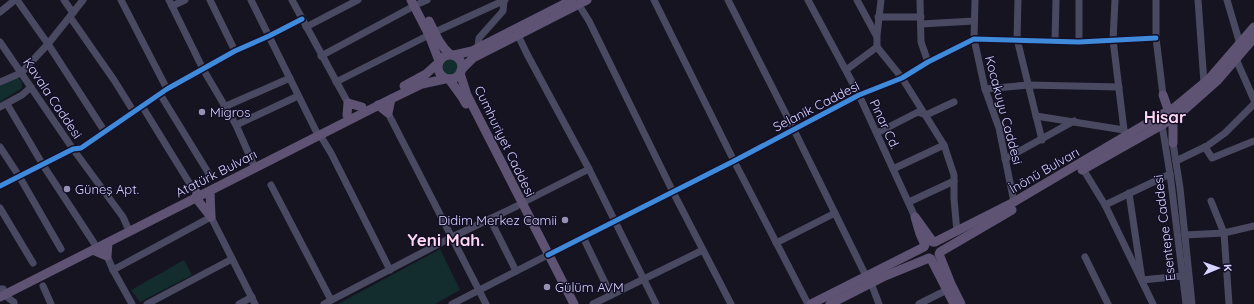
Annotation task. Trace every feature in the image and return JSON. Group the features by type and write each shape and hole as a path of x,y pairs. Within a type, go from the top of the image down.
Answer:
{"main road":[{"path":"418,2 432,33 440,74 447,79 455,78 473,58 517,32"},
{"path":"438,62 444,56 466,52 517,32 579,2"},
{"name":"İnönü Bulvarı","path":"830,304 868,279 929,244 957,232 1014,202 1126,133 1167,119 1204,83 1254,27"},
{"path":"432,33 445,50 461,61 461,72"},
{"name":"İnönü Bulvarı","path":"811,304 868,279 935,256 1167,119 1217,81 1254,38"},
{"name":"Atatürk Bulvarı","path":"318,133 347,115 426,74 438,62"},
{"name":"Cumhuriyet Caddesi","path":"461,72 467,95 520,205"},
{"name":"Cumhuriyet Caddesi","path":"447,79 462,97 520,205 568,304"},
{"name":"Atatürk Bulvarı","path":"93,247 108,242 318,133 422,84 447,79"},
{"path":"1163,95 1173,143"},
{"path":"378,105 388,113 391,99"},
{"path":"347,115 348,103 362,107"},
{"name":"Atatürk Bulvarı","path":"1,292 93,247 127,226 196,195 210,191 254,165"},
{"path":"210,191 211,217"},
{"path":"196,195 211,217"},
{"path":"915,217 929,244 925,255 935,256"},
{"path":"93,247 107,256 108,242"},
{"path":"929,244 940,246 935,256 947,290 954,304"},
{"name":"Cumhuriyet Caddesi","path":"546,256 574,304"},
{"path":"935,256 961,304"}],"street":[{"path":"0,12 16,0 48,44 105,132"},
{"path":"64,0 71,15 134,112"},
{"path":"0,82 21,73 48,44 83,0"},
{"path":"121,0 167,89"},
{"path":"185,0 170,3 203,69 224,107 236,125 254,165"},
{"path":"210,0 235,51"},
{"path":"251,0 298,96 318,133 331,153 390,270"},
{"path":"292,0 321,56 348,103"},
{"path":"306,27 358,0"},
{"path":"336,82 432,33 505,0"},
{"path":"478,48 478,38 503,11 505,0"},
{"path":"654,0 734,161 808,304"},
{"path":"728,0 794,130 879,304"},
{"name":"Pınar Cd.","path":"808,0 859,95 915,217"},
{"path":"857,0 876,35"},
{"path":"881,0 876,35 877,47 902,78 944,144 954,175 957,232"},
{"path":"920,0 921,42 928,62"},
{"name":"Kocakuyu Caddesi","path":"975,0 974,39 985,89 999,128 1014,202"},
{"path":"1018,0 1017,39 1042,140"},
{"path":"1055,41 1056,0"},
{"path":"1079,0 1079,42"},
{"path":"1036,116 1074,121 1126,133 1113,40 1114,0"},
{"path":"1156,0 1156,38 1163,95"},
{"path":"1198,0 1204,83"},
{"path":"1227,0 1240,44"},
{"path":"321,56 418,2"},
{"path":"579,2 673,192 731,304"},
{"path":"878,17 921,21 974,21"},
{"path":"0,185 43,165 72,149 81,148 167,89 235,51 302,20"},
{"path":"517,32 589,169 656,304"},
{"name":"Selanik Caddesi","path":"452,304 734,161 859,95 902,78 928,62 974,39 1017,39 1079,42 1156,38"},
{"name":"Kavala Caddesi","path":"0,42 72,149 123,217 127,226"},
{"path":"846,70 877,47"},
{"path":"1236,59 1254,100"},
{"path":"224,107 290,78"},
{"path":"985,89 1028,85 1119,87"},
{"path":"31,87 22,95 3,106 43,165 93,247"},
{"path":"160,94 209,174"},
{"path":"236,125 298,96"},
{"path":"877,133 918,112 926,115 954,102"},
{"path":"1176,161 1205,148 1225,133 1254,104"},
{"path":"142,106 190,184"},
{"path":"388,113 486,304"},
{"name":"Esentepe Caddesi","path":"1167,119 1170,174 1186,304"},
{"path":"1005,159 1042,140 1074,121"},
{"path":"1205,148 1212,158 1254,141"},
{"name":"Esentepe Caddesi","path":"1173,143 1192,304"},
{"path":"894,169 944,144"},
{"path":"0,146 61,249"},
{"path":"324,304 452,237 520,205 589,169"},
{"path":"1083,169 1105,205 1153,304"},
{"path":"1105,205 1170,174"},
{"path":"909,202 954,181"},
{"path":"270,185 331,300"},
{"path":"1129,193 1142,280"},
{"path":"1211,201 1224,233 1229,304"},
{"path":"0,208 33,263"},
{"path":"776,243 835,213"},
{"path":"113,270 211,217 253,301 239,304"},
{"path":"490,219 516,271"},
{"path":"1184,235 1224,233 1254,226"},
{"path":"583,237 611,295"},
{"path":"593,304 703,250"},
{"path":"107,256 132,304"},
{"path":"1085,257 1108,304"},
{"path":"147,304 232,259"},
{"path":"1142,280 1182,276"},
{"path":"43,286 51,304"},
{"path":"919,304 947,290"},
{"path":"1,292 14,302 14,304"}],"green space":[{"path":"449,58 455,61 458,67 455,73 449,76 443,73 440,67 443,61"},
{"path":"18,78 22,82 22,88 0,102 0,86"},
{"path":"440,249 460,290 435,304 338,304"},
{"path":"184,260 192,275 140,302 131,290"}],"cycle path":[{"path":"0,186 73,149 81,148 167,89 235,51 302,19"},
{"path":"548,255 734,161 859,95 902,78 928,62 974,39 1079,42 1156,38"}],"place":[{"name":"Migros","path":"202,112"},
{"name":"Güneş Apt.","path":"67,189"},
{"name":"Didim Merkez Camii","path":"565,220"},
{"name":"Gülüm AVM","path":"547,287"}],"district":[{"name":"Hisar","path":"1165,116"},
{"name":"Yeni Mah.","path":"446,239"}]}
